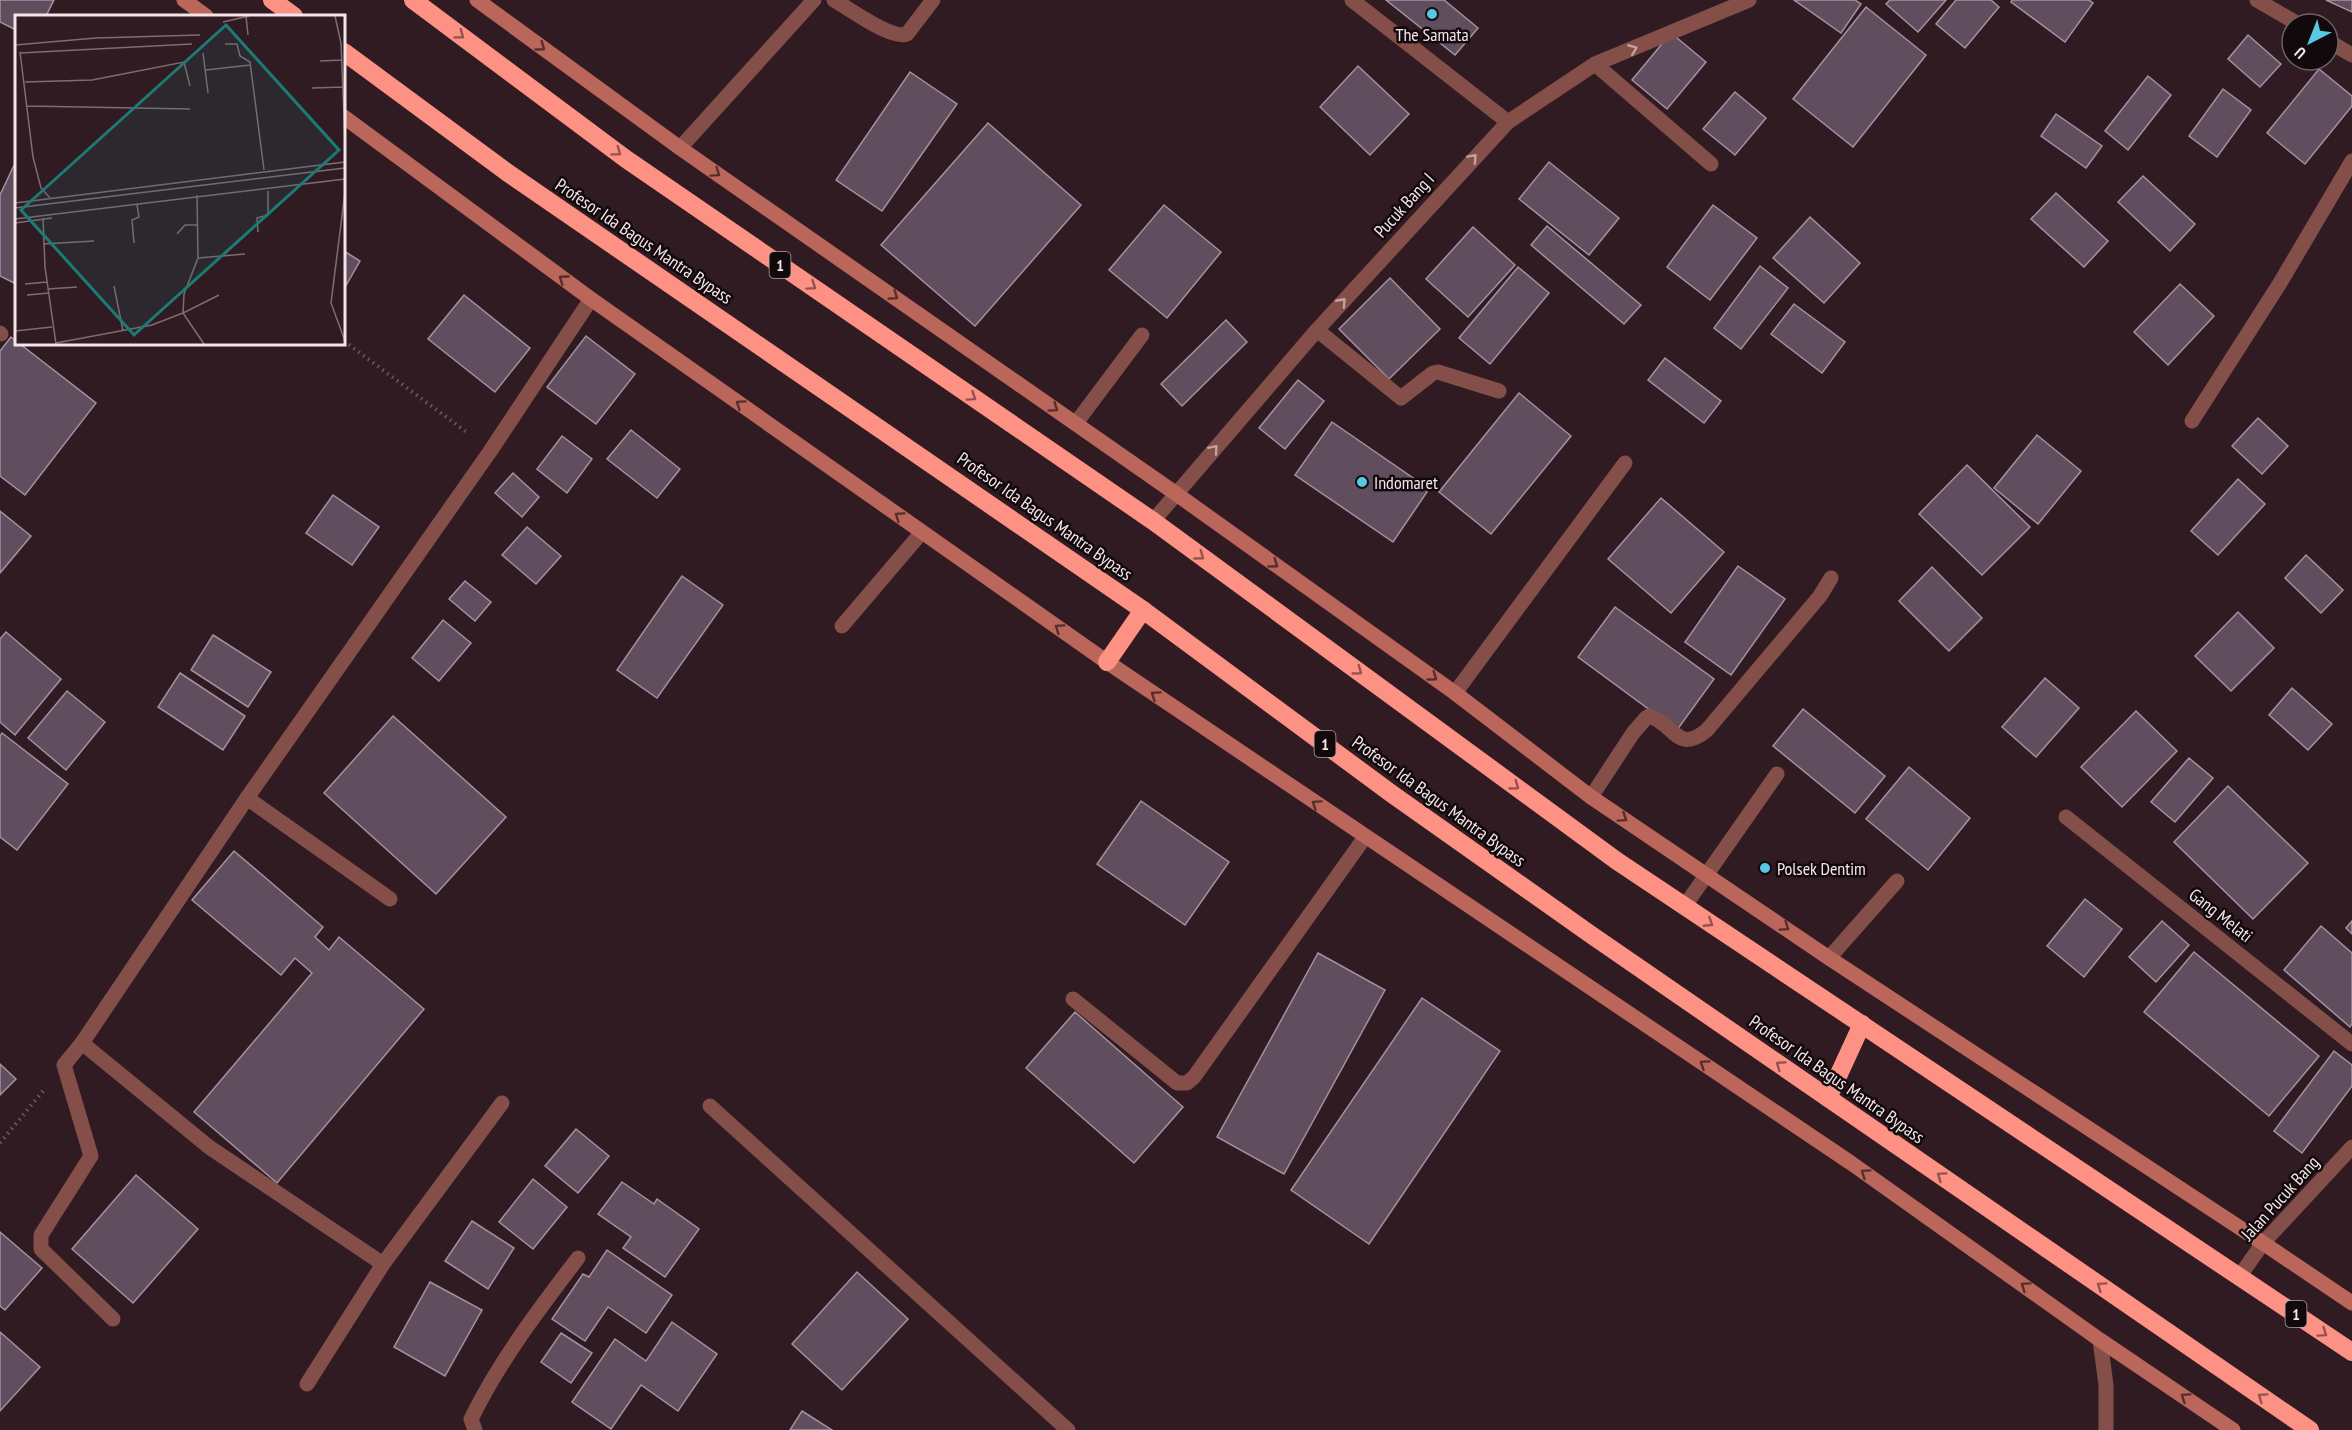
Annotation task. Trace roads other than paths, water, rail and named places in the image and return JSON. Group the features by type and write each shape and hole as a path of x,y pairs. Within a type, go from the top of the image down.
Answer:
{"highway":[{"path":"272,0 293,15"},
{"name":"1","path":"413,0 626,159 1153,521 1617,861 2352,1353"},
{"name":"Profesor Ida Bagus Mantra Bypass","path":"345,53 508,173 1143,610 1392,794 2310,1430"},
{"path":"1107,662 1143,610"},
{"path":"1828,1098 1862,1024"}],"street":[{"path":"184,0 205,15"},
{"path":"477,0 680,148 1076,423 1455,693 1591,797 1707,873 1829,958 2263,1242 2352,1303"},
{"path":"680,148 814,0"},
{"path":"834,0 889,33 901,36 907,34 933,0"},
{"path":"1352,0 1508,122"},
{"name":"Pucuk Bang I","path":"1153,521 1317,330 1508,122 1595,64 1749,0"},
{"path":"2257,0 2280,13"},
{"path":"1595,64 1711,164"},
{"path":"345,118 591,299 1107,662 1851,1163 2100,1340 2233,1430"},
{"path":"2192,421 2280,283 2352,161"},
{"path":"113,1319 41,1249 41,1235 91,1156 64,1065 82,1043 247,798 491,450 591,299"},
{"path":"1317,330 1401,398 1433,373 1438,372 1499,391"},
{"path":"1076,423 1142,335"},
{"path":"1455,693 1625,463"},
{"path":"843,626 922,532"},
{"path":"1591,797 1629,739 1646,718 1653,717 1676,736 1686,740 1697,739 1707,730 1820,596 1831,578"},
{"path":"1684,907 1777,774"},
{"path":"247,798 390,899"},
{"name":"Gang Melati","path":"2066,817 2352,1044"},
{"path":"1073,999 1177,1083 1187,1083 1194,1077 1365,837"},
{"path":"1829,958 1897,881"},
{"path":"82,1043 209,1147 383,1264"},
{"path":"307,1384 383,1264 502,1103"},
{"path":"710,1106 1068,1430"},
{"name":"Jalan Pucuk Bang","path":"2239,1277 2263,1242 2352,1147"},
{"path":"475,1430 471,1419 501,1366 523,1330 578,1258"},
{"path":"2100,1340 2106,1385 2106,1430"}],"place":[{"name":"The Samata","path":"1432,14"},
{"name":"Indomaret","path":"1362,482"},
{"name":"Polsek Dentim","path":"1765,868"}]}
